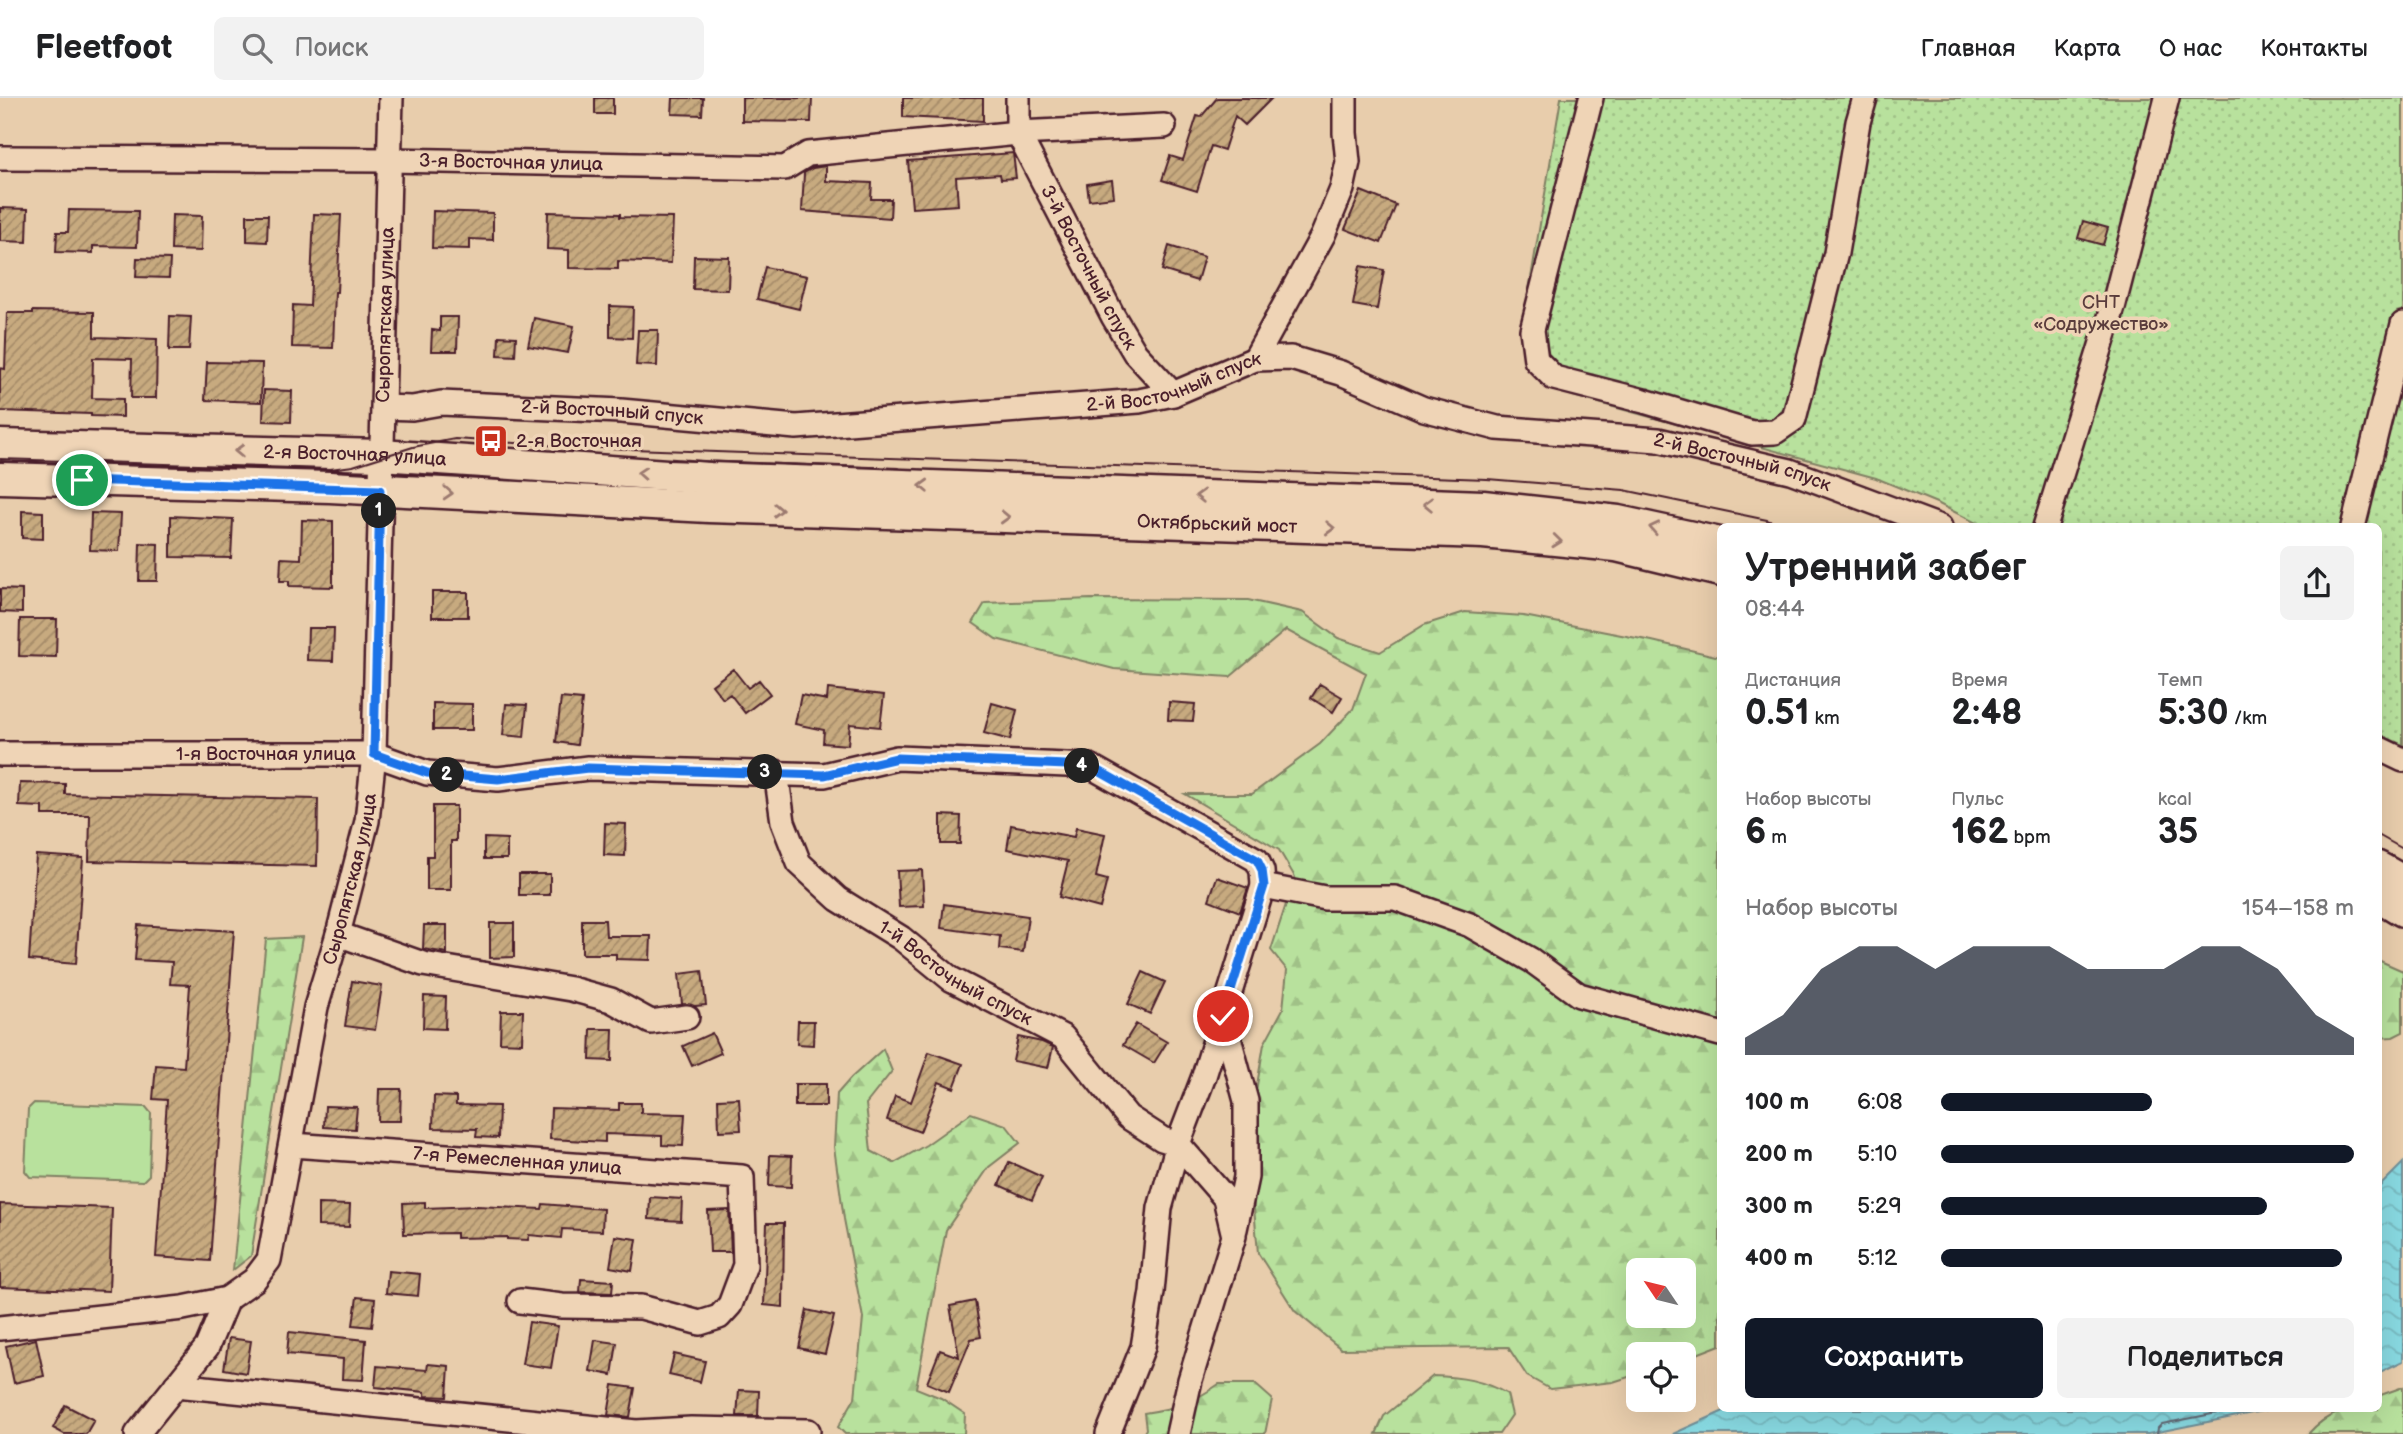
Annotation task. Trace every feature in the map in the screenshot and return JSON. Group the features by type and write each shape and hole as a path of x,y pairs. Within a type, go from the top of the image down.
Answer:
{"main road":[{"name":"2-я Восточная улица","path":"0,445 381,455 710,493"},
{"name":"2-я Восточная улица","path":"0,478 380,490 710,493"},
{"name":"Октябрьский мост","path":"710,493 1483,506 1618,521 1717,542"},
{"name":"Октябрьский мост","path":"710,493 1483,533 1616,546 1717,570"},
{"path":"2382,869 2403,881"},
{"path":"2382,899 2403,911"}],"street":[{"name":"Сыропятская улица","path":"227,1299 254,1280 269,1260 316,1007 367,821 374,754 391,98"},
{"path":"1018,98 1018,133"},
{"path":"1255,359 1323,235 1342,188 1348,162 1345,98"},
{"path":"1591,98 1532,330 1536,359 1554,378 1752,433 1775,432 1794,419 1836,253 1858,122 1865,98"},
{"path":"2046,523 2114,304 2167,98"},
{"name":"3-я Восточная улица","path":"0,158 389,160 785,168 808,154 1018,133 1164,126"},
{"name":"3-й Восточный спуск","path":"1018,133 1135,353 1172,394"},
{"path":"2354,523 2403,324"},
{"name":"2-й Восточный спуск","path":"384,407 412,408 441,403 621,411 796,427 1139,401 1172,394 1255,359 1291,358 1341,373 1424,409 1497,428 1658,440 1790,471 1929,523"},
{"path":"2382,750 2403,760"},
{"name":"1-я Восточная улица","path":"0,754 374,754 427,773 498,779 588,768 824,775 897,758 1090,766 1257,860 1262,870 1264,886"},
{"name":"1-й Восточный спуск","path":"776,772 783,822 799,863 838,899 901,938 951,979 1063,1037 1128,1117 1163,1139 1178,1144"},
{"path":"1108,1434 1143,1347 1152,1292 1160,1208 1178,1144 1204,1076 1264,886 1325,898 1395,898 1470,925 1531,960 1579,995 1717,1033"},
{"path":"338,934 423,964 571,989 611,1000 651,1022 687,1017"},
{"path":"1178,1434 1190,1380 1234,1236 1246,1177 1246,1101 1223,1016"},
{"path":"1178,1144 1226,1198 1234,1236"},
{"name":"7-я Ремесленная улица","path":"292,1145 742,1177 745,1265 730,1306 719,1317 700,1323 641,1307 562,1306 520,1301"},
{"path":"0,1328 183,1308 227,1299"},
{"path":"137,1434 207,1347 227,1299"},
{"path":"176,1385 637,1433 691,1429 808,1431"}],"green space":[{"name":"СНТ «Содружество»","path":"1561,98 2403,98 2403,745 2382,736 2382,523 1976,523 1876,478 1573,396 1551,387 1536,376 1526,361 1521,338"},
{"path":"1091,599 1248,600 1302,612 1338,638 1380,652 1424,625 1465,612 1524,616 1717,656 1717,1346 1696,1354 1696,1342 1626,1342 1626,1378 1613,1382 1550,1389 1527,1376 1508,1347 1341,1349 1295,1311 1258,1253 1252,1114 1264,1044 1283,1009 1287,970 1271,950 1295,877 1279,850 1185,794 1252,794 1320,744 1353,709 1366,673 1286,630 1230,677 1114,669 996,639 973,623 985,603"},
{"path":"302,937 251,1256 233,1270 266,939"},
{"path":"2382,962 2403,971 2403,1032 2393,1037 2382,1038"},
{"path":"883,1049 892,1071 866,1104 871,1151 894,1163 926,1145 971,1113 1006,1125 1020,1143 989,1167 946,1230 916,1388 941,1398 965,1414 964,1434 845,1434 838,1427 855,1398 863,1318 844,1219 834,1147 837,1094"},
{"path":"34,1103 146,1107 151,1113 149,1175 143,1181 30,1177 25,1171 28,1109"},
{"path":"1433,1376 1472,1380 1498,1389 1507,1394 1512,1415 1499,1434 1376,1434 1384,1416"},
{"path":"1219,1384 1255,1384 1272,1399 1265,1434 1143,1434 1146,1429 1144,1413 1184,1404"},
{"path":"2403,1387 2403,1434 2308,1434 2324,1420 2340,1412 2382,1412 2382,1395"}],"water":[{"path":"2403,1163 2403,1361 2382,1371 2382,1184"},
{"path":"1721,1412 2257,1412 2148,1434 1673,1434"}],"building":[{"path":"595,98 613,98 613,114 595,114"},
{"path":"673,98 703,98 702,115 672,114"},
{"path":"742,98 812,98 811,122 742,121"},
{"path":"903,98 983,98 983,121 903,117"},
{"path":"1217,98 1272,98 1245,125 1235,116 1224,150 1211,146 1197,191 1162,180 1170,156 1183,160 1197,116 1201,117"},
{"path":"1013,153 1016,178 1001,179 1000,174 956,177 958,205 912,208 908,161"},
{"path":"826,166 826,181 872,183 871,199 891,199 890,218 802,211 804,173"},
{"path":"1112,180 1114,197 1089,200 1087,184"},
{"path":"1361,191 1396,205 1381,243 1345,229"},
{"path":"0,208 28,209 27,242 0,241"},
{"path":"69,210 138,211 137,247 93,246 93,253 56,252 57,232 68,232"},
{"path":"433,211 493,213 493,240 470,239 470,249 432,248"},
{"path":"548,212 673,218 671,263 618,261 618,269 569,268 569,250 547,249"},
{"path":"314,214 341,215 333,348 292,347 293,305 310,306"},
{"path":"172,215 202,216 201,251 171,250"},
{"path":"247,215 268,215 267,242 247,241"},
{"path":"2083,221 2108,228 2103,245 2078,238"},
{"path":"1169,246 1204,257 1197,281 1162,270"},
{"path":"694,256 729,257 728,290 693,289"},
{"path":"137,258 170,259 169,278 136,277"},
{"path":"1360,266 1384,270 1377,309 1353,305"},
{"path":"765,267 807,276 799,309 757,299"},
{"path":"610,306 633,307 632,338 610,337"},
{"path":"94,312 94,337 157,339 156,398 131,398 132,359 93,358 92,398 123,399 123,417 0,411 0,368 5,369 7,313"},
{"path":"170,316 191,317 189,350 169,350"},
{"path":"440,317 458,317 457,351 431,351 432,330 440,331"},
{"path":"534,318 574,326 568,353 528,346"},
{"path":"638,330 658,330 657,366 636,365"},
{"path":"499,336 516,337 515,356 498,355"},
{"path":"207,362 262,363 261,402 205,400"},
{"path":"264,390 292,391 291,422 263,421"},
{"path":"22,511 43,512 43,539 22,538"},
{"path":"91,513 121,514 119,551 90,550"},
{"path":"171,516 233,519 231,558 171,557"},
{"path":"302,520 333,521 333,587 289,586 289,581 280,581 281,558 301,559"},
{"path":"140,543 158,544 157,581 139,581"},
{"path":"0,589 22,590 22,613 0,612"},
{"path":"432,592 468,592 468,617 432,617"},
{"path":"20,619 57,619 56,657 19,656"},
{"path":"308,628 334,628 333,661 307,660"},
{"path":"733,669 748,688 759,680 770,694 745,713 730,694 723,699 712,685"},
{"path":"1320,684 1342,697 1333,712 1311,698"},
{"path":"828,689 884,695 880,727 850,724 848,745 823,743 824,730 795,724 801,695 827,700"},
{"path":"561,698 582,700 577,745 556,742"},
{"path":"1169,702 1195,704 1193,721 1168,720"},
{"path":"433,703 472,704 472,730 433,730"},
{"path":"992,703 1017,710 1010,740 984,733"},
{"path":"506,704 527,705 524,737 503,735"},
{"path":"20,783 65,784 65,794 318,799 317,866 89,861 90,815 43,815 43,807 19,806"},
{"path":"433,806 456,806 456,841 451,841 451,890 427,890 427,856 433,856"},
{"path":"941,815 961,816 960,844 941,844"},
{"path":"605,823 626,824 625,856 604,855"},
{"path":"1011,825 1074,837 1076,828 1105,834 1096,877 1107,880 1100,908 1059,897 1068,861 1007,849"},
{"path":"484,838 507,839 507,859 484,859"},
{"path":"36,855 83,858 76,964 29,960"},
{"path":"922,870 924,906 899,907 897,871"},
{"path":"519,874 550,874 550,895 519,895"},
{"path":"1217,877 1248,888 1240,912 1209,900"},
{"path":"944,904 1028,916 1023,952 999,949 1000,936 941,928"},
{"path":"582,920 605,920 606,936 651,936 650,960 616,959 616,954 582,954"},
{"path":"490,923 514,923 514,957 490,958"},
{"path":"138,925 234,931 210,1261 156,1257 167,1100 153,1099 156,1065 184,1067 190,985 170,984 172,962 135,960"},
{"path":"424,925 447,925 447,953 423,949"},
{"path":"702,971 706,1005 682,1004 679,974"},
{"path":"1143,972 1165,982 1150,1014 1128,1004"},
{"path":"352,981 382,986 375,1030 345,1026"},
{"path":"424,996 446,997 445,1029 423,1028"},
{"path":"501,1011 523,1011 522,1043 500,1042"},
{"path":"798,1021 814,1021 813,1045 797,1044"},
{"path":"1136,1024 1167,1042 1154,1063 1123,1045"},
{"path":"591,1029 613,1029 612,1061 590,1060"},
{"path":"712,1033 721,1053 692,1066 683,1046"},
{"path":"1018,1037 1053,1047 1048,1068 1013,1061"},
{"path":"929,1052 963,1064 954,1088 939,1082 920,1132 887,1120 895,1096 911,1102"},
{"path":"795,1084 826,1084 826,1106 795,1106"},
{"path":"379,1089 401,1089 400,1121 378,1121"},
{"path":"434,1096 456,1097 456,1105 499,1106 498,1138 476,1137 477,1129 433,1128"},
{"path":"739,1098 741,1130 719,1131 718,1099"},
{"path":"619,1103 641,1103 641,1113 685,1114 683,1146 662,1145 662,1136 605,1134 605,1142 550,1139 551,1108 619,1110"},
{"path":"325,1106 357,1107 355,1129 324,1127"},
{"path":"770,1155 792,1156 791,1187 769,1186"},
{"path":"1009,1162 1042,1177 1032,1200 999,1185"},
{"path":"650,1197 682,1199 681,1221 649,1219"},
{"path":"425,1202 425,1208 477,1206 542,1209 543,1204 603,1209 602,1231 562,1229 561,1238 529,1235 528,1240 507,1237 456,1238 456,1233 404,1234 403,1203"},
{"path":"0,1204 112,1208 109,1291 0,1287"},
{"path":"318,1204 350,1205 349,1227 318,1226"},
{"path":"729,1210 731,1252 710,1252 708,1211"},
{"path":"767,1223 784,1223 783,1307 764,1305"},
{"path":"615,1236 637,1239 632,1271 610,1267"},
{"path":"388,1271 420,1274 418,1296 386,1293"},
{"path":"581,1279 613,1281 612,1293 580,1292"},
{"path":"357,1297 375,1299 372,1327 353,1325"},
{"path":"975,1301 981,1337 971,1339 949,1392 927,1383 940,1350 959,1357 950,1306"},
{"path":"807,1310 834,1316 825,1354 799,1348"},
{"path":"529,1322 558,1326 551,1368 522,1364"},
{"path":"289,1332 366,1340 363,1380 342,1379 343,1359 287,1354"},
{"path":"229,1338 251,1341 246,1373 224,1369"},
{"path":"36,1339 44,1376 14,1383 6,1346"},
{"path":"595,1340 617,1343 612,1375 590,1371"},
{"path":"674,1354 705,1361 700,1382 669,1375"},
{"path":"428,1364 449,1366 447,1397 375,1387 377,1366 427,1370"},
{"path":"613,1385 635,1388 630,1417 608,1415"},
{"path":"739,1390 759,1391 758,1416 737,1416"},
{"path":"65,1405 94,1420 86,1434 64,1434 53,1428"}],"tram line":[{"path":"0,459 330,469 353,466 413,447 455,439 576,447 1487,479 1624,490 1775,523"},
{"path":"668,460 899,468"},
{"path":"2382,837 2403,849"}],"place":[{"name":"2-я Восточная","path":"491,441"}],"route":[{"path":"82,480 380,490 374,754 427,773 498,779 588,768 824,775 897,758 1090,766 1257,860 1262,870 1264,886 1223,1016"}]}
